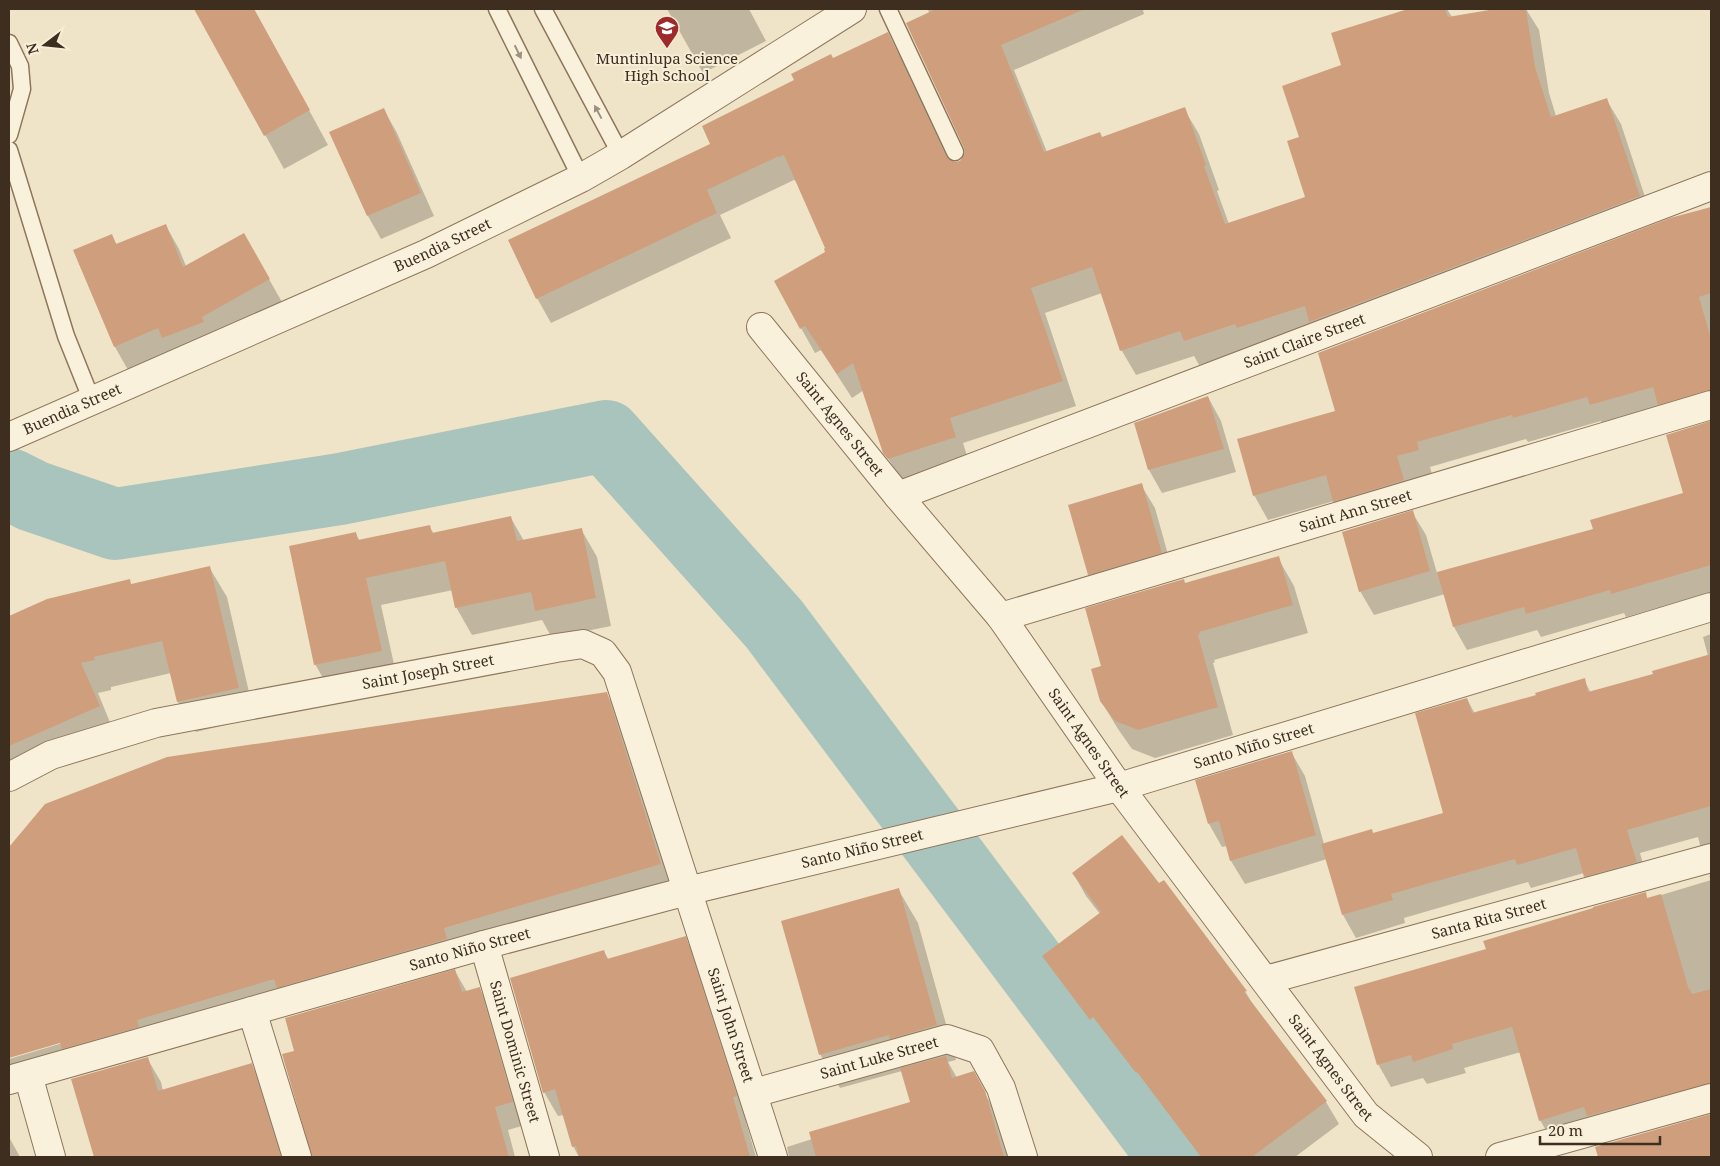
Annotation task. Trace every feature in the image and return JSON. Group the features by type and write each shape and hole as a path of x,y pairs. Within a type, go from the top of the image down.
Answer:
{"street":[{"name":"Buendia Street","path":"9,437 426,254 581,178 621,155 852,9"},
{"name":"Saint Claire Street","path":"898,496 1711,186"},
{"name":"Saint Agnes Street","path":"761,327 898,496 1001,617 1119,787 1366,1115 1418,1157"},
{"name":"Saint Ann Street","path":"1001,617 1711,405"},
{"name":"Santo Niño Street","path":"18,1078 484,946 687,892 853,850 1004,816 1119,787 1711,607"},
{"name":"Saint Joseph Street","path":"9,777 51,755 156,722 583,644 602,654 617,672 687,892"},
{"name":"Santa Rita Street","path":"1266,980 1711,858"},
{"name":"Saint John Street","path":"687,892 754,1093 773,1157"},
{"name":"Saint Dominic Street","path":"484,946 545,1157"},
{"path":"252,1011 297,1157"},
{"name":"Saint Luke Street","path":"754,1093 947,1039 980,1050 1001,1088 1023,1157"},
{"path":"18,1078 51,1157"},
{"path":"1500,1157 1711,1098"}],"lane":[{"path":"497,9 581,178"},
{"path":"543,9 621,155"},
{"path":"888,9 955,152"},
{"path":"9,43 20,66 22,89 9,135"},
{"path":"9,150 66,336 92,401"}],"building":[{"path":"194,9 254,9 310,110 264,136"},
{"path":"936,9 1085,9 1001,45 1044,152 1100,132 1102,137 1185,107 1225,224 1305,197 1287,141 1299,137 1282,86 1341,65 1331,33 1408,9 1445,9 1448,17 1495,9 1526,9 1535,67 1551,117 1607,98 1640,196 1309,322 1305,306 1237,328 1235,324 1184,341 1180,331 1120,351 1092,267 1031,288 1063,381 950,418 956,437 888,459 883,453 853,363 837,374 805,326 800,329 774,281 825,252 825,248 784,155 707,190 717,213 536,299 508,240 710,144 702,126 794,80 791,74 831,54 833,58 888,32 946,156 954,162 960,161 965,153 964,148 906,23"},
{"path":"384,108 421,193 367,216 329,132"},
{"path":"1711,207 1711,293 1699,297 1711,339 1711,390 1658,405 1653,387 1590,405 1587,397 1513,418 1512,415 1417,442 1419,450 1397,456 1404,480 1333,502 1326,475 1253,496 1237,439 1335,411 1318,353 1670,218"},
{"path":"166,224 183,267 244,233 270,279 202,317 204,322 162,338 158,328 114,347 73,250 112,234 116,244"},
{"path":"1208,396 1224,449 1148,470 1134,423"},
{"path":"1711,421 1711,565 1611,594 1610,590 1526,614 1524,607 1453,627 1437,572 1593,529 1590,520 1683,493 1666,435"},
{"path":"1142,483 1162,553 1088,575 1068,505"},
{"path":"1413,510 1430,571 1359,592 1342,532"},
{"path":"511,516 517,541 582,528 596,598 535,611 531,592 455,608 445,561 366,578 382,651 314,665 289,546 356,532 358,540 430,525 432,533"},
{"path":"1279,556 1293,605 1199,632 1200,634 1198,635 1218,707 1138,730 1115,721 1100,701 1091,669 1101,666 1085,608 1184,579 1185,583"},
{"path":"210,566 239,688 177,702 162,641 94,657 95,660 81,663 100,706 9,746 9,616 47,599 130,579 131,584"},
{"path":"1711,654 1711,806 1627,830 1637,862 1584,877 1576,848 1517,865 1515,859 1391,894 1393,900 1342,915 1321,844 1372,829 1373,833 1443,813 1415,713 1467,698 1472,713 1536,695 1535,693 1585,678 1588,692 1653,674 1652,671"},
{"path":"607,692 661,864 444,928 447,939 277,988 274,979 137,1020 139,1027 62,1049 60,1043 9,1058 9,847 45,804 167,757"},
{"path":"1292,751 1316,835 1230,861 1219,821 1208,824 1195,780"},
{"path":"1122,835 1159,883 1164,880 1247,991 1244,992 1327,1101 1252,1157 1201,1157 1137,1072 1093,1017 1090,1020 1042,956 1101,912 1072,873"},
{"path":"899,888 937,1025 890,1039 889,1035 819,1055 781,921"},
{"path":"1646,892 1647,898 1661,894 1689,990 1692,994 1711,989 1711,1083 1587,1116 1584,1107 1539,1121 1512,1027 1452,1044 1453,1049 1413,1062 1411,1055 1377,1065 1354,987 1486,949 1483,941"},
{"path":"686,936 737,1096 733,1097 750,1157 579,1157 576,1146 572,1147 555,1089 543,1093 510,978 604,950 607,959"},
{"path":"455,969 462,992 480,987 513,1102 495,1107 509,1157 312,1157 282,1054 294,1051 285,1018"},
{"path":"946,1056 952,1078 974,1071 985,1091 1004,1157 816,1157 809,1132 910,1102 900,1068"},
{"path":"148,1057 158,1091 252,1063 281,1157 94,1157 71,1079"},
{"path":"1711,1114 1711,1157 1598,1157 1595,1147"}],"waterway":[{"path":"9,484 33,496 115,524 340,489 606,436 774,624 1174,1157"}],"place":[{"name":"Muntinlupa Science High School","path":"667,49"}]}
